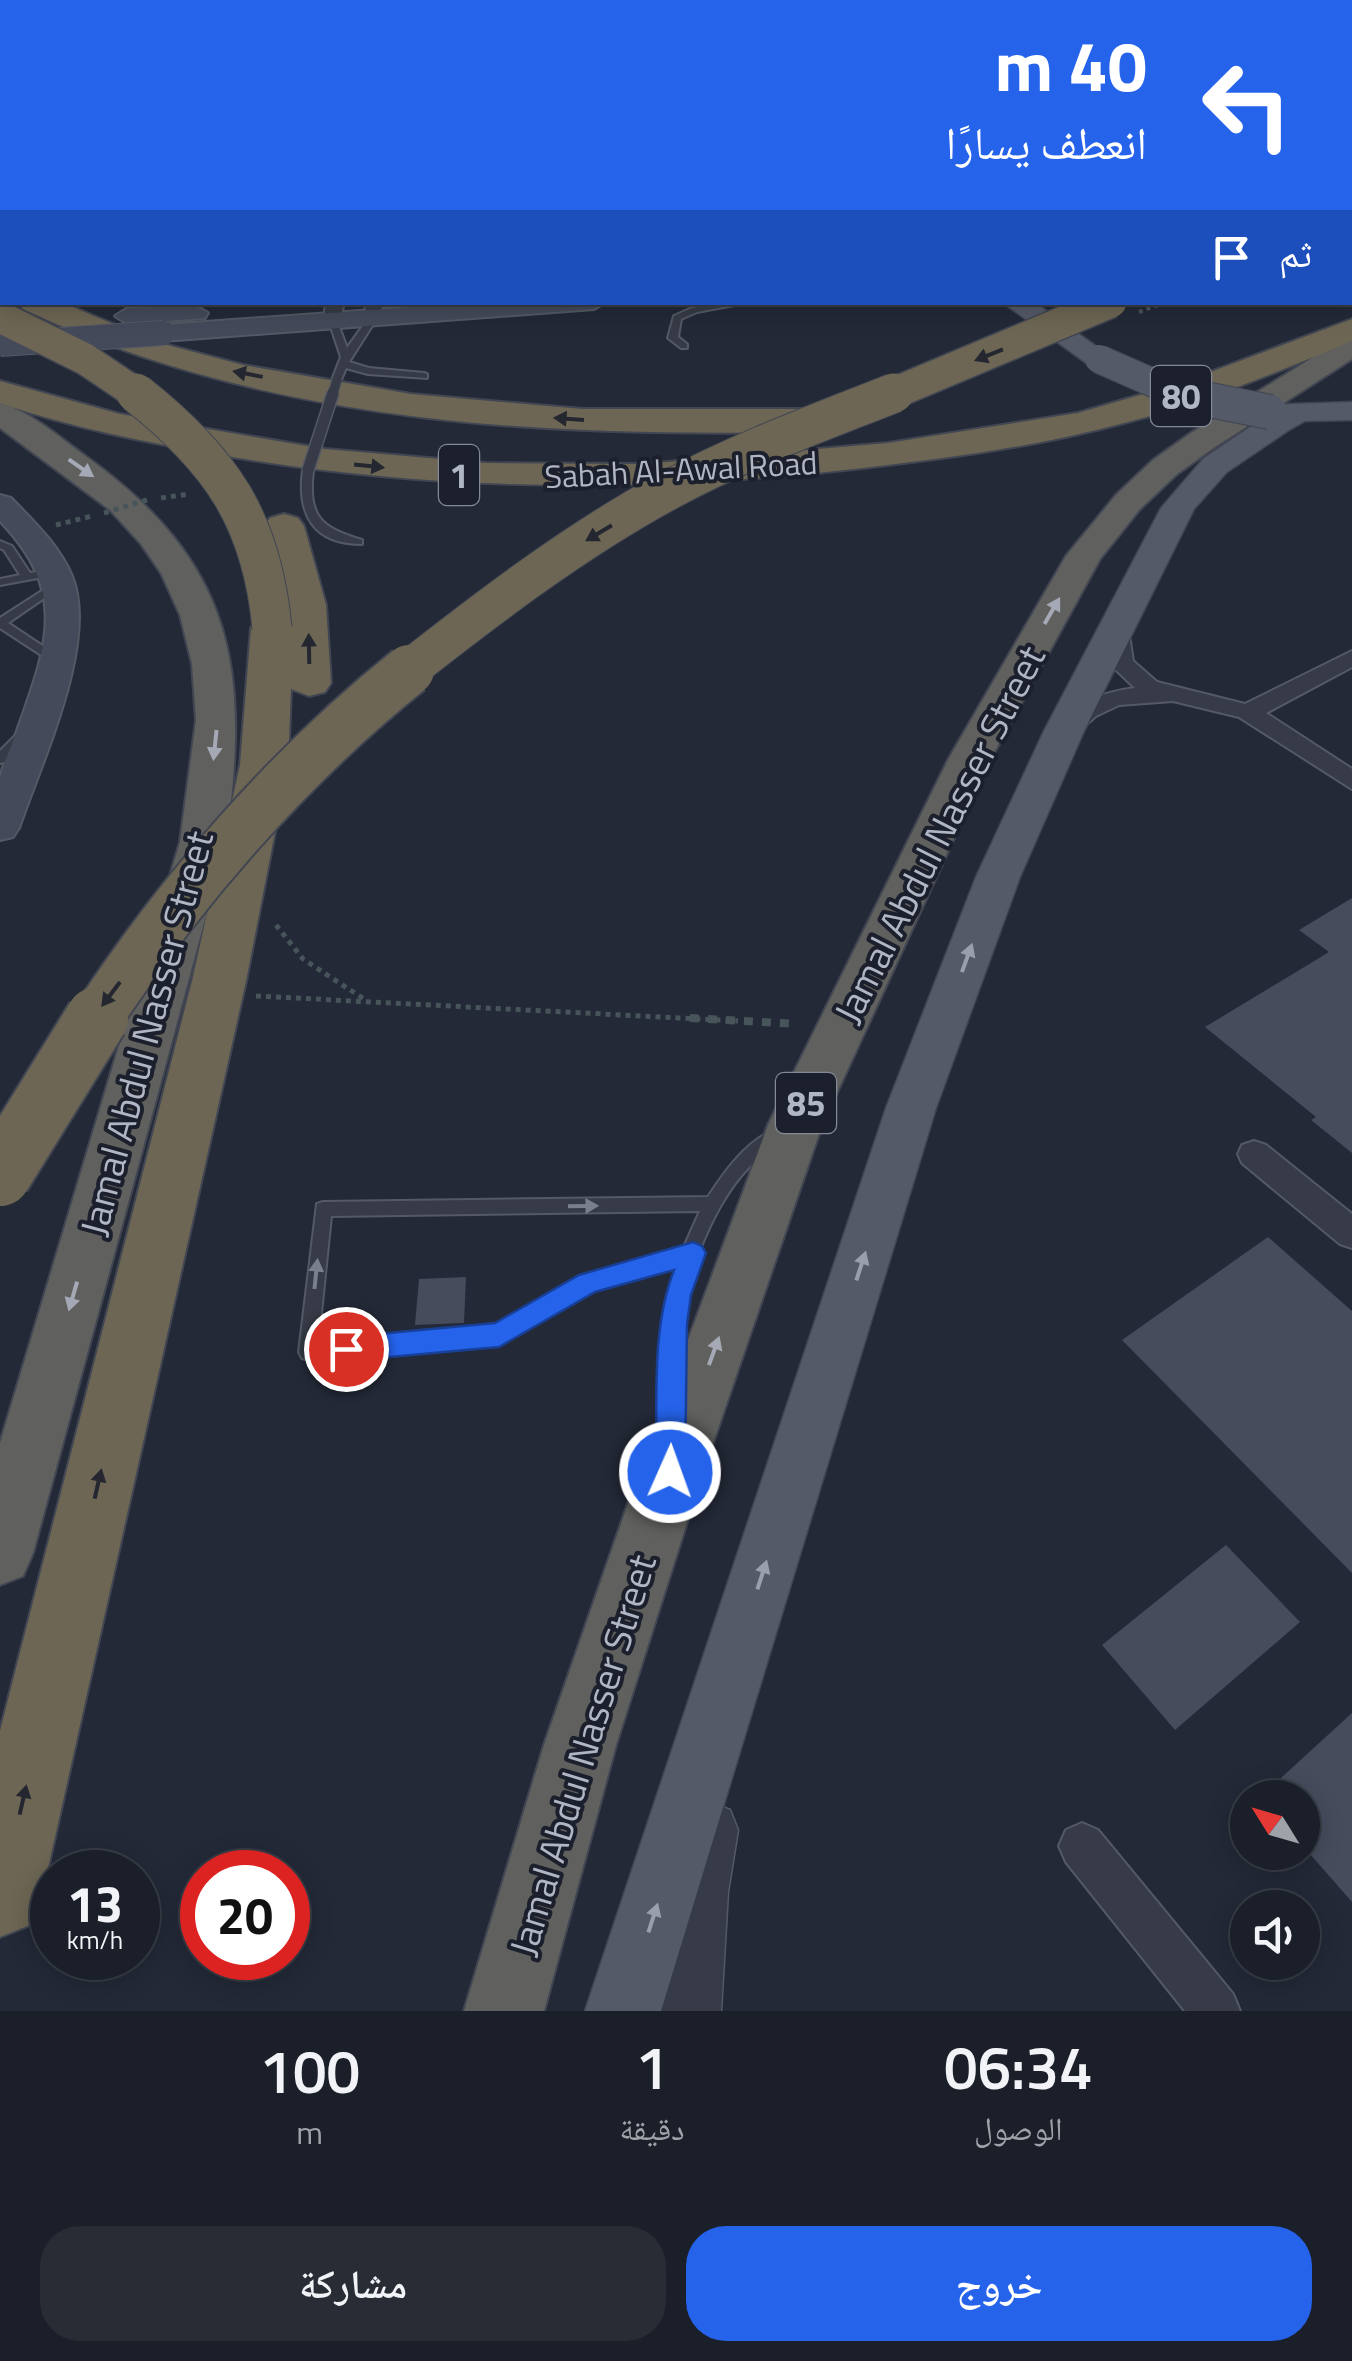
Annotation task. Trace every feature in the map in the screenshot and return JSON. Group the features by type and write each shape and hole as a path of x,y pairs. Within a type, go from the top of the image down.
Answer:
{"highway":[{"path":"12,305 146,367 202,409 238,445 274,505 306,604 309,690 304,728 218,1059 171,1181"},
{"path":"41,305 157,353 272,379 416,403 556,418 704,425 856,420 935,410"},
{"path":"0,1175 102,1004 206,873 350,720 462,626 572,549 668,491 777,440 1104,305"},
{"path":"0,321 83,354 137,394 199,449 250,526 266,574 272,628 264,766 220,981 0,1895"},
{"name":"Sabah Al-Awal Road","path":"0,390 37,404 146,432 332,463 462,476 638,478 775,468 1053,429 1156,402 1274,362 1352,329"},
{"name":"Jamal Abdul Nasser Street","path":"504,2011 580,1745 670,1472 795,1125 969,760 1084,556 1128,502 1165,467 1352,346"},
{"name":"Sabah Al-Awal Road","path":"0,358 100,390 262,424 417,442 563,449 711,448 894,429 1004,412 1100,375 1182,358"},
{"name":"Jamal Abdul Nasser Street","path":"0,413 117,496 170,552 206,640 217,723 203,842 0,1553"}],"main road":[{"path":"0,321 464,305"},
{"name":"80","path":"1018,305 1100,375 1139,382 1194,400 1282,413 1352,411"},
{"path":"0,344 163,333 334,310"},
{"name":"Jamal Abdul Nasser Street","path":"623,2011 912,1108 998,877 1064,731 1178,508 1195,482 1282,413"},
{"path":"0,504 9,534 47,577 64,620 56,660 0,828"}],"street":[{"path":"1116,628 1121,664 1148,687 1248,712 1352,781"},
{"path":"1248,712 1352,658"},
{"path":"1064,731 1081,714 1102,702 1124,696 1177,697"},
{"path":"1254,1154 1352,1234"},
{"path":"691,2011 700,1892 740,1644"},
{"path":"1082,1846 1216,2011"}],"lane":[{"path":"684,346 674,338 677,318 695,310 727,305"},
{"path":"358,542 334,536 317,525 303,499 308,470 345,360 377,307"},
{"path":"334,310 345,360"},
{"path":"345,360 368,371 424,376"},
{"path":"0,582 47,577"},
{"path":"47,577 0,623 56,660"},
{"path":"0,759 34,725"},
{"path":"670,1472 677,1295 712,1204 739,1163 795,1125"},
{"path":"693,1253 588,1283 499,1335 308,1352 323,1208 712,1204"}],"path":[{"path":"9,534 150,499"},
{"path":"262,896 282,937 318,974 370,1002"},
{"path":"235,995 842,1026"}],"building":[{"path":"1352,898 1352,1153 1311,1120 1316,1117 1205,1027 1329,952 1299,930"},
{"path":"1268,1237 1352,1311 1352,1573 1122,1340"},
{"path":"466,1277 464,1323 415,1325 419,1279"},
{"path":"1226,1545 1300,1622 1175,1730 1102,1645"},
{"path":"1352,1713 1352,1902 1320,1866 1320,1780 1279,1780"}],"route":[{"path":"346,1349 499,1335 588,1283 693,1253 677,1295 670,1472"}]}
